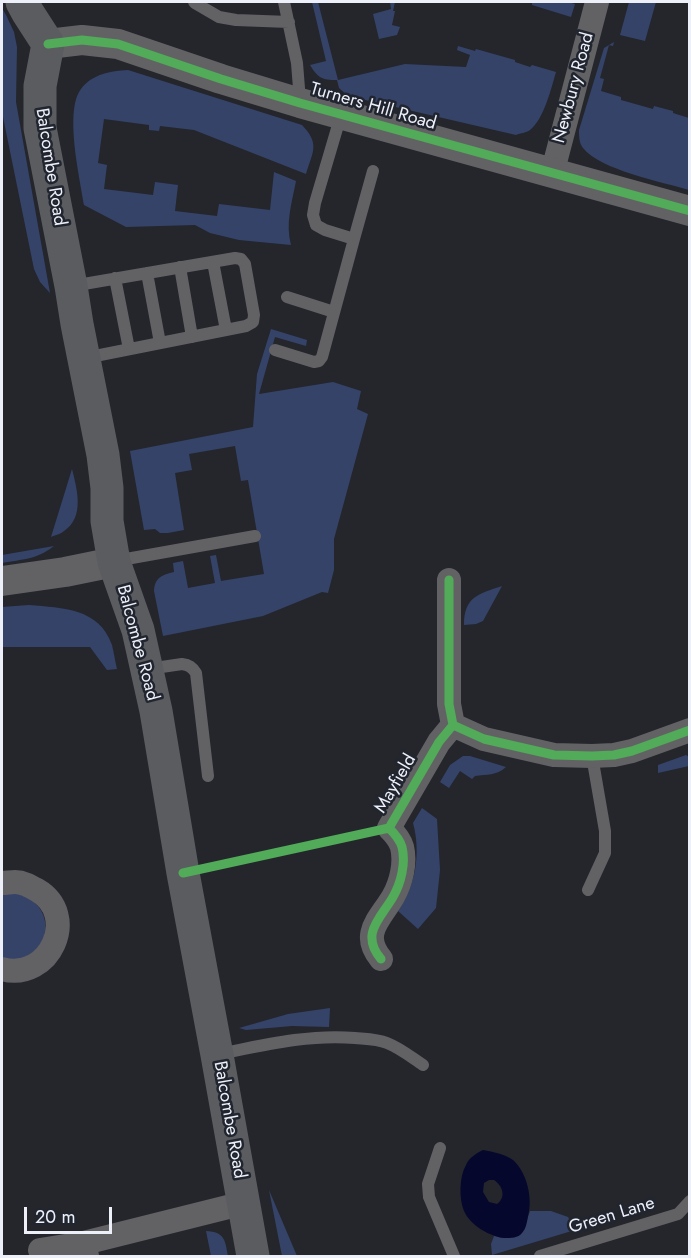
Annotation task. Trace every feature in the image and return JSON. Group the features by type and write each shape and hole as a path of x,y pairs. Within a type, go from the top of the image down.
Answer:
{"main road":[{"path":"22,2 48,44"},
{"name":"Balcombe Road","path":"48,44 39,86 40,128 103,455 107,488 107,521 114,562 138,630 156,711 185,885 253,1257"}],"street":[{"name":"Newbury Road","path":"552,174 597,2"},
{"name":"Turners Hill Road","path":"48,44 82,40 118,44 300,104 690,211"},
{"path":"2,581 114,562"},
{"path":"450,580 449,704 453,725 484,739 554,755 591,756 632,751 690,730"},
{"name":"Mayfield","path":"381,959 375,951 372,933 374,924 398,887 403,857 402,846 389,828 439,741 453,725"},
{"path":"2,883 16,882 29,885 42,892 54,909 57,930 54,944 47,955 36,965 23,970 2,969"},
{"path":"40,1250 86,1250 244,1203"}],"lane":[{"path":"194,2 219,17 289,22"},
{"path":"284,2 297,63 300,104"},
{"path":"341,115 313,215 316,225 354,239"},
{"path":"275,350 314,362 319,361 322,357 373,171"},
{"path":"71,286 235,258 241,259 245,264 254,315 253,322 246,326 84,358"},
{"path":"213,262 226,330"},
{"path":"180,267 192,336"},
{"path":"147,273 160,343"},
{"path":"115,278 129,349"},
{"path":"287,297 334,312"},
{"path":"114,562 255,536"},
{"path":"147,670 182,664 193,668 196,673 208,776"},
{"path":"588,890 605,853 604,831 591,756"},
{"path":"217,1055 308,1038 342,1037 387,1043 423,1065"},
{"path":"440,1148 428,1184 429,1197 454,1257"},
{"name":"Green Lane","path":"540,1257 678,1214 690,1201"}],"shaded area":[{"path":"312,2 318,2 338,80 405,64 466,67 470,55 457,50 458,46 515,60 515,62 530,67 532,65 556,72 543,111 530,130 516,135 348,96 339,88 337,80 321,77 310,65 326,61"},
{"path":"390,2 395,2 392,25 400,27 397,35 379,39 373,14 391,9"},
{"path":"529,2 575,4 571,17 532,5"},
{"path":"629,2 656,2 645,41 620,35"},
{"path":"2,8 14,32 17,47 16,102 50,293 40,282 34,269 2,112"},
{"path":"609,45 600,78 604,79 601,91 621,97 621,100 653,109 654,106 673,111 673,113 689,118 689,190 617,169 591,156 582,146 579,130 604,48"},
{"path":"128,70 302,125 311,137 313,153 306,174 194,130 160,126 159,131 149,130 149,125 104,119 98,163 107,165 104,189 153,195 155,182 178,185 175,211 217,216 219,204 270,210 274,172 296,181 289,221 291,245 239,240 210,233 195,225 126,227 84,205 73,128 76,99 85,84 96,77 109,72"},
{"path":"271,329 307,340 306,346 275,337 259,394 333,382 361,391 357,409 368,414 334,539 334,570 328,593 322,592 263,616 163,636 154,591 160,577 174,572 173,563 183,561 188,588 215,583 210,556 216,555 221,581 264,574 248,480 241,481 235,446 189,454 192,470 175,473 184,530 160,533 155,529 144,530 130,451 253,427 257,374"},
{"path":"72,469 78,502 75,518 63,532 51,537"},
{"path":"54,546 23,560 2,563 2,555"},
{"path":"502,586 483,621 464,625 470,602 479,594"},
{"path":"29,605 67,609 89,617 106,633 112,645 117,669 107,670 90,647 2,647 2,607"},
{"path":"686,755 689,757 689,766 658,773 658,765"},
{"path":"463,756 506,767 495,773 475,776 472,779 460,771 449,788 440,782 450,765"},
{"path":"422,808 437,819 440,870 436,908 418,929 398,911 413,880 417,845 413,823"},
{"path":"12,893 26,897 36,904 44,917 45,932 39,946 26,957 2,959 2,895"},
{"path":"330,1008 329,1027 292,1026 246,1030 239,1028 288,1014"},
{"path":"483,1150 510,1158 522,1171 528,1186 530,1202 525,1227 518,1236 505,1238 487,1233 471,1221 464,1211 461,1194 462,1176 469,1160","holes":["494,1180 503,1195 497,1204 489,1202 483,1192 484,1183"]},
{"path":"269,1190 297,1256 282,1256"},
{"path":"530,1211 551,1211 568,1217 575,1230 492,1255 491,1244 494,1236 503,1238 524,1229"},
{"path":"206,1231 221,1235 228,1256 211,1256"}],"cycle path":[{"path":"48,44 82,40 118,44 300,103 690,211"},
{"path":"381,959 372,942 372,934 396,891 403,866 401,844 389,828 439,742 453,725 449,704 449,580"},
{"path":"453,725 484,739 554,755 592,756 632,751 690,730"},
{"path":"183,873 389,828"}]}
